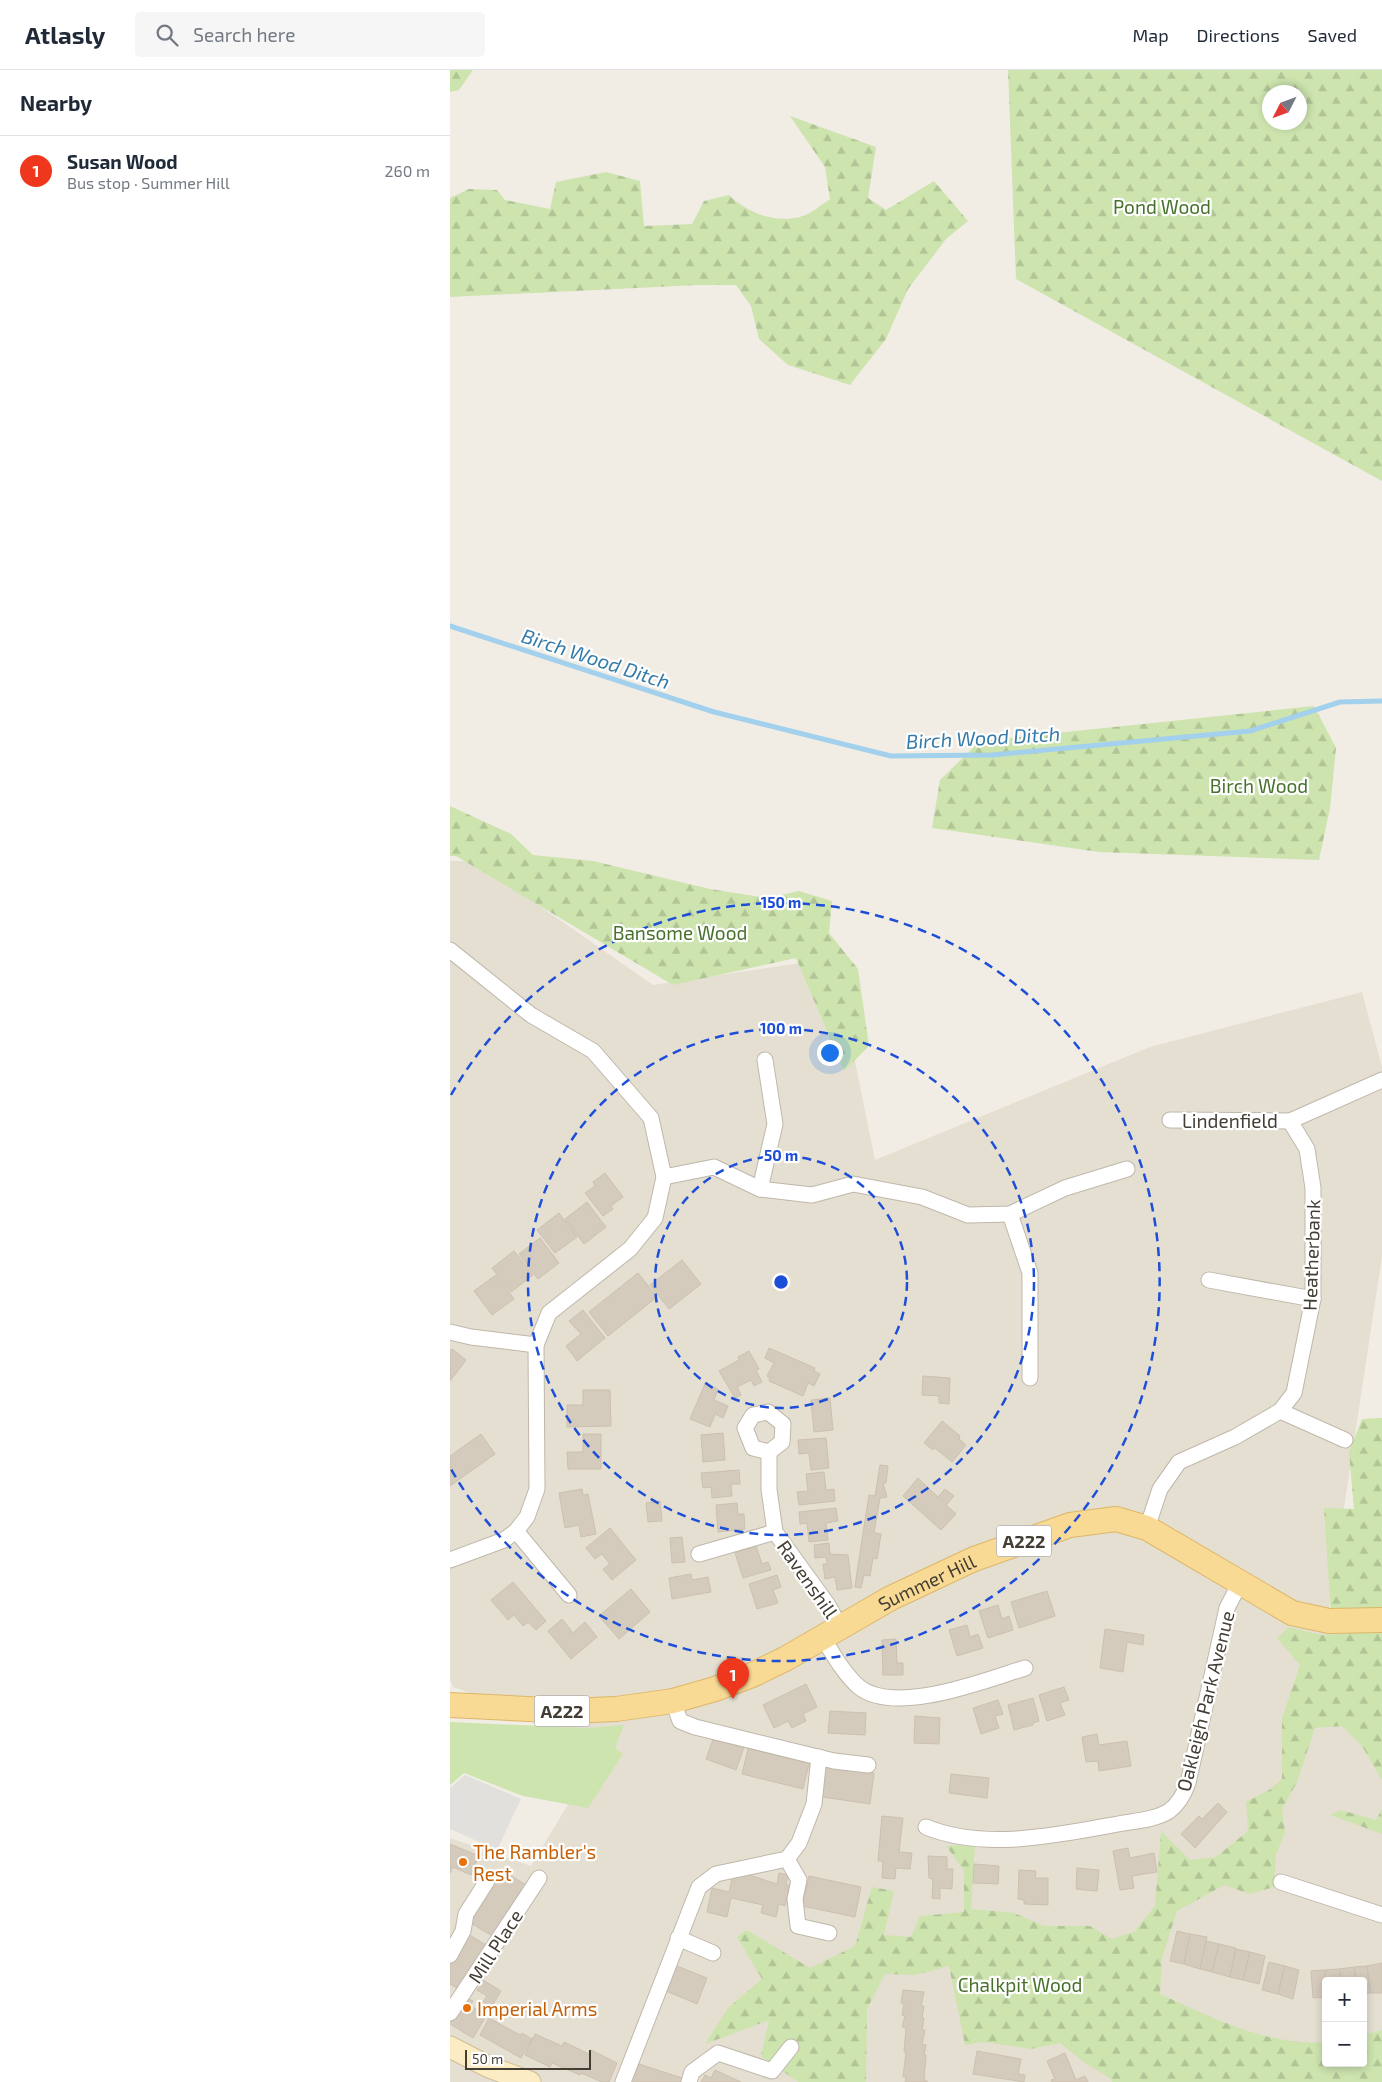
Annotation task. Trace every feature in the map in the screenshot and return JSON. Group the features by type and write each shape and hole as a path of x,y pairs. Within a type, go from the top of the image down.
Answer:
{"main road":[{"name":"Summer Hill","path":"673,1701 716,1689 752,1675 891,1598 974,1559 1070,1524 1116,1519 1146,1528 1241,1581 1292,1613 1329,1620 1382,1620"},
{"name":"A222","path":"451,1700 568,1712 616,1709 673,1701"},
{"path":"450,2047 489,2067 530,2082"}],"street":[{"path":"450,950 531,1015 593,1050 651,1118 664,1177 654,1218 630,1249 549,1314 536,1345 538,1488 527,1517 516,1531 504,1540 450,1560"},
{"path":"760,1189 775,1124 766,1060"},
{"path":"1290,1121 1382,1080"},
{"name":"Lindenfield","path":"1170,1120 1290,1121"},
{"name":"Heatherbank","path":"1146,1528 1160,1489 1179,1462 1235,1437 1280,1411 1294,1392 1313,1298 1313,1188 1307,1149 1290,1121"},
{"path":"664,1177 714,1167 760,1189 812,1195 853,1184 922,1197 968,1215 1010,1214 1065,1188 1127,1169"},
{"path":"1010,1214 1030,1273 1030,1378"},
{"path":"1209,1280 1313,1298"},
{"path":"450,1332 536,1345"},
{"path":"1280,1411 1345,1440"},
{"name":"Ravenshill","path":"769,1452 768,1489 775,1532 828,1605 831,1632 859,1686 872,1694 886,1697 935,1696 1025,1668"},
{"path":"516,1531 569,1595"},
{"name":"Ravenshill","path":"699,1554 775,1532"},
{"name":"Oakleigh Park Avenue","path":"926,1827 954,1834 1018,1839 1068,1833 1145,1818 1170,1810 1184,1796 1188,1784 1227,1608 1241,1581"},
{"path":"673,1701 680,1721 695,1727 819,1757 868,1765"},
{"path":"623,2082 678,1938 700,1887 716,1874 787,1859 799,1844 814,1804 819,1757"},
{"path":"787,1859 799,1880 795,1899 798,1926 829,1933"},
{"name":"Mill Place","path":"450,2013 539,1878"},
{"path":"450,1955 463,1931 466,1914 487,1881"},
{"path":"1281,1882 1382,1915"},
{"path":"678,1938 713,1953"},
{"path":"689,2082 692,2072 718,2053 772,2071 791,2046"}],"shaded area":[{"path":"450,861 475,861 653,985 834,958 875,1160 1150,1047 1362,992 1382,1067 1382,1256 1326,1627 1382,1632 1382,2082 450,2082 450,1838 531,1866 606,1741 453,1687 450,1679"},
{"path":"465,1775 521,1799 497,1850 450,1829 450,1788"}],"green space":[{"path":"450,70 473,70 459,90 450,92"},
{"name":"Pond Wood","path":"1008,70 1382,70 1382,481 1016,279"},
{"path":"790,116 876,147 868,198 886,210 934,181 968,221 946,239 908,289 886,339 850,385 788,365 759,339 751,306 736,285 698,285 450,297 450,198 469,189 497,190 505,200 550,209 556,182 606,172 640,181 644,226 692,224 704,201 729,195 744,207 762,215 790,219 808,214 830,199 825,167"},
{"name":"Birch Wood","path":"1314,706 1336,748 1330,808 1319,860 1099,852 932,828 940,780 980,741"},
{"name":"Bansome Wood","path":"450,806 511,834 533,855 593,861 710,889 768,898 799,891 832,901 829,933 858,969 869,1046 844,1071 796,958 673,985 456,856 450,856"},
{"path":"1382,1418 1382,1614 1331,1615 1324,1508 1354,1509 1349,1452 1362,1419"},
{"name":"Chalkpit Wood","path":"1289,1627 1321,1635 1382,1631 1382,1780 1362,1746 1342,1726 1315,1728 1297,1782 1282,1809 1285,1832 1276,1855 1274,1887 1250,1894 1224,1885 1177,1911 1162,1958 1160,1994 1220,2021 1262,2035 1283,2040 1322,2042 1322,2067 1367,2067 1367,2034 1382,2030 1382,2082 1112,2082 1111,2079 1085,2063 1060,2043 1031,2049 984,2042 965,2045 949,1966 915,1975 885,1974 867,2009 866,2082 798,2082 761,2056 769,2020 705,2044 728,2008 762,1979 737,1937 747,1930 810,1968 855,1946 872,1887 894,1891 884,1935 911,1937 920,1916 964,1912 964,1870 946,1846 975,1844 971,1909 1014,1913 1044,1926 1090,1926 1112,1939 1135,1931 1155,1906 1161,1831 1190,1860 1216,1857 1248,1831 1246,1802 1269,1790 1282,1779 1282,1718 1300,1665 1277,1638"},
{"path":"450,1722 584,1728 624,1725 615,1748 623,1754 588,1808 523,1796 464,1773 450,1785"},
{"path":"1382,1809 1382,1834 1330,1815 1340,1810 1376,1820"}],"building":[{"path":"605,1173 623,1197 611,1206 613,1209 603,1216 585,1193 595,1186 593,1182"},
{"path":"587,1202 606,1227 584,1244 565,1219"},
{"path":"559,1213 577,1237 555,1253 537,1230"},
{"path":"540,1238 559,1263 538,1279 519,1254"},
{"path":"514,1251 533,1275 511,1292 492,1268"},
{"path":"682,1260 701,1284 669,1309 650,1285"},
{"path":"638,1273 657,1297 608,1336 589,1312"},
{"path":"496,1275 514,1299 492,1315 474,1291"},
{"path":"583,1310 605,1338 577,1361 566,1346 581,1334 569,1321"},
{"path":"769,1348 815,1368 814,1371 820,1374 814,1386 808,1383 803,1396 769,1381 770,1378 767,1376 774,1363 765,1358"},
{"path":"452,1349 466,1360 450,1381 450,1351"},
{"path":"749,1351 759,1369 756,1370 762,1382 754,1386 751,1380 737,1387 741,1395 735,1398 719,1371 739,1360 738,1357"},
{"path":"923,1376 950,1378 949,1404 939,1403 939,1396 922,1395"},
{"path":"705,1384 718,1389 714,1400 728,1406 723,1418 715,1414 710,1427 690,1419"},
{"path":"583,1390 610,1390 611,1426 567,1427 567,1405 583,1405"},
{"path":"830,1398 833,1430 814,1432 811,1400"},
{"path":"942,1421 960,1436 959,1439 966,1445 952,1462 935,1448 933,1450 924,1443"},
{"path":"723,1433 725,1460 703,1462 701,1435"},
{"path":"481,1434 495,1454 450,1486 450,1456"},
{"path":"583,1434 601,1434 601,1469 568,1469 567,1452 583,1452"},
{"path":"826,1438 829,1468 811,1470 809,1453 799,1454 798,1440"},
{"path":"880,1465 888,1466 886,1483 883,1483 887,1497 880,1498 874,1533 881,1534 877,1559 873,1558 870,1576 864,1575 861,1588 855,1587 869,1495 875,1496"},
{"path":"739,1470 740,1484 731,1484 732,1496 712,1498 711,1487 703,1488 701,1473"},
{"path":"824,1472 826,1490 834,1489 835,1501 799,1505 797,1492 808,1491 806,1474"},
{"path":"918,1478 938,1497 945,1489 954,1496 946,1505 956,1514 941,1530 903,1496"},
{"path":"582,1489 583,1495 588,1494 596,1534 581,1537 579,1525 565,1528 559,1493"},
{"path":"660,1501 662,1521 648,1522 646,1503"},
{"path":"737,1503 738,1514 744,1514 745,1529 718,1532 716,1505"},
{"path":"836,1508 838,1521 826,1523 828,1540 809,1542 807,1523 800,1524 799,1512"},
{"path":"610,1528 636,1560 612,1580 603,1569 610,1564 602,1554 595,1559 586,1548"},
{"path":"682,1537 685,1562 672,1563 670,1538"},
{"path":"829,1543 830,1554 848,1555 852,1588 837,1590 835,1577 825,1579 823,1564 827,1564 826,1557 815,1558 814,1545"},
{"path":"756,1546 762,1564 768,1562 771,1570 743,1578 735,1553"},
{"path":"691,1574 692,1580 708,1577 711,1592 672,1599 669,1578"},
{"path":"777,1575 781,1587 773,1590 778,1603 757,1609 749,1584"},
{"path":"513,1582 546,1621 536,1630 528,1622 523,1626 514,1615 508,1620 491,1600"},
{"path":"631,1589 650,1612 619,1639 599,1616"},
{"path":"1047,1591 1055,1616 1019,1628 1011,1602"},
{"path":"998,1605 1002,1619 1009,1616 1013,1630 988,1638 979,1611"},
{"path":"562,1619 573,1633 585,1622 597,1637 571,1659 548,1631"},
{"path":"967,1625 970,1637 978,1634 983,1648 957,1656 949,1630"},
{"path":"1105,1629 1144,1635 1143,1645 1127,1642 1123,1672 1100,1668"},
{"path":"896,1639 897,1663 903,1663 903,1675 883,1675 882,1640"},
{"path":"806,1684 817,1707 803,1714 806,1721 792,1728 788,1721 774,1728 763,1705"},
{"path":"1064,1687 1069,1700 1060,1703 1065,1715 1047,1721 1039,1695"},
{"path":"1033,1698 1039,1721 1033,1723 1033,1725 1014,1730 1008,1705"},
{"path":"998,1700 1003,1714 995,1716 999,1728 981,1734 973,1708"},
{"path":"830,1711 866,1713 865,1735 828,1733"},
{"path":"915,1716 940,1718 939,1744 914,1743"},
{"path":"715,1734 745,1744 736,1770 706,1759"},
{"path":"1097,1734 1099,1745 1127,1741 1131,1766 1099,1771 1098,1761 1086,1762 1082,1737"},
{"path":"749,1745 810,1760 803,1789 742,1774"},
{"path":"826,1767 874,1773 870,1804 822,1797"},
{"path":"951,1774 989,1778 987,1798 949,1793"},
{"path":"1218,1803 1227,1812 1195,1848 1181,1834 1199,1816 1202,1819"},
{"path":"882,1816 903,1818 899,1852 912,1853 910,1869 896,1868 895,1879 882,1878 883,1861 878,1861"},
{"name":"The Rambler's Rest","path":"450,1844 479,1856 471,1875 453,1867 450,1873"},
{"path":"1128,1848 1130,1858 1154,1853 1157,1872 1132,1876 1134,1888 1120,1890 1113,1851"},
{"path":"928,1856 947,1857 947,1869 953,1869 952,1889 940,1888 940,1899 932,1898 933,1879 929,1878"},
{"path":"974,1864 999,1866 998,1884 973,1883"},
{"path":"1077,1868 1099,1870 1097,1891 1076,1889"},
{"path":"502,1870 526,1885 494,1937 469,1922"},
{"path":"1019,1870 1036,1871 1035,1878 1048,1878 1048,1905 1024,1904 1024,1900 1018,1899"},
{"path":"779,1873 788,1875 786,1885 790,1885 785,1906 779,1904 776,1917 761,1913 763,1905 731,1898 727,1917 707,1912 712,1888 729,1892 733,1874 745,1877 746,1874 777,1884"},
{"path":"809,1876 861,1887 855,1917 802,1906"},
{"path":"1177,1931 1190,1934 1184,1964 1170,1961"},
{"path":"468,1934 486,1945 460,1990 450,1984 450,1964"},
{"path":"1190,1934 1207,1937 1200,1969 1184,1964"},
{"path":"1206,1941 1219,1944 1212,1972 1200,1969"},
{"path":"1219,1944 1236,1948 1230,1977 1212,1972"},
{"path":"1236,1949 1250,1952 1243,1980 1230,1977"},
{"path":"1250,1952 1265,1956 1259,1984 1243,1980"},
{"path":"1269,1962 1285,1966 1278,1994 1262,1990"},
{"path":"1382,1963 1382,1993 1370,1993 1367,1966"},
{"path":"677,1966 707,1978 697,2004 666,1991"},
{"path":"1285,1966 1299,1970 1293,1999 1278,1994"},
{"path":"1367,1966 1370,1993 1367,1993 1367,1977 1355,1977 1354,1967"},
{"path":"1354,1967 1355,1977 1340,1977 1339,1969"},
{"path":"1339,1969 1340,1977 1325,1977 1325,1970"},
{"path":"1325,1970 1325,1977 1322,1977 1322,1997 1313,1998 1311,1971"},
{"name":"Imperial Arms","path":"478,1977 501,1991 473,2038 450,2024 465,1997 473,2001 470,2006 478,2010 487,1996 477,1990 480,1986 475,1982"},
{"path":"903,1990 924,1992 921,2006 924,2006 922,2030 925,2030 922,2044 926,2045 924,2079 928,2082 905,2082 906,2077 903,2077 906,2028 902,2027 905,2016 902,2015 904,2003 901,2003"},
{"path":"489,2018 520,2035 522,2033 532,2039 521,2058 480,2035"},
{"path":"535,2034 562,2046 564,2042 589,2054 591,2050 617,2063 609,2082 602,2082 581,2073 580,2075 552,2063 550,2067 525,2055"},
{"path":"977,2051 1021,2059 1018,2074 1025,2075 1024,2082 973,2074"},
{"path":"1065,2053 1076,2080 1085,2076 1088,2082 1052,2082 1051,2080 1055,2079 1047,2061"},
{"path":"633,2062 682,2078 681,2082 626,2082"},
{"path":"715,2070 741,2082 701,2082 705,2075 711,2078"}],"waterway":[{"name":"Birch Wood Ditch","path":"450,626 714,712 891,756 992,755 1250,731 1340,702 1382,701"}],"place":[{"name":"Susan Wood","path":"733,1699"},
{"name":"The Rambler's Rest","path":"463,1862"},
{"name":"Imperial Arms","path":"467,2008"}]}
